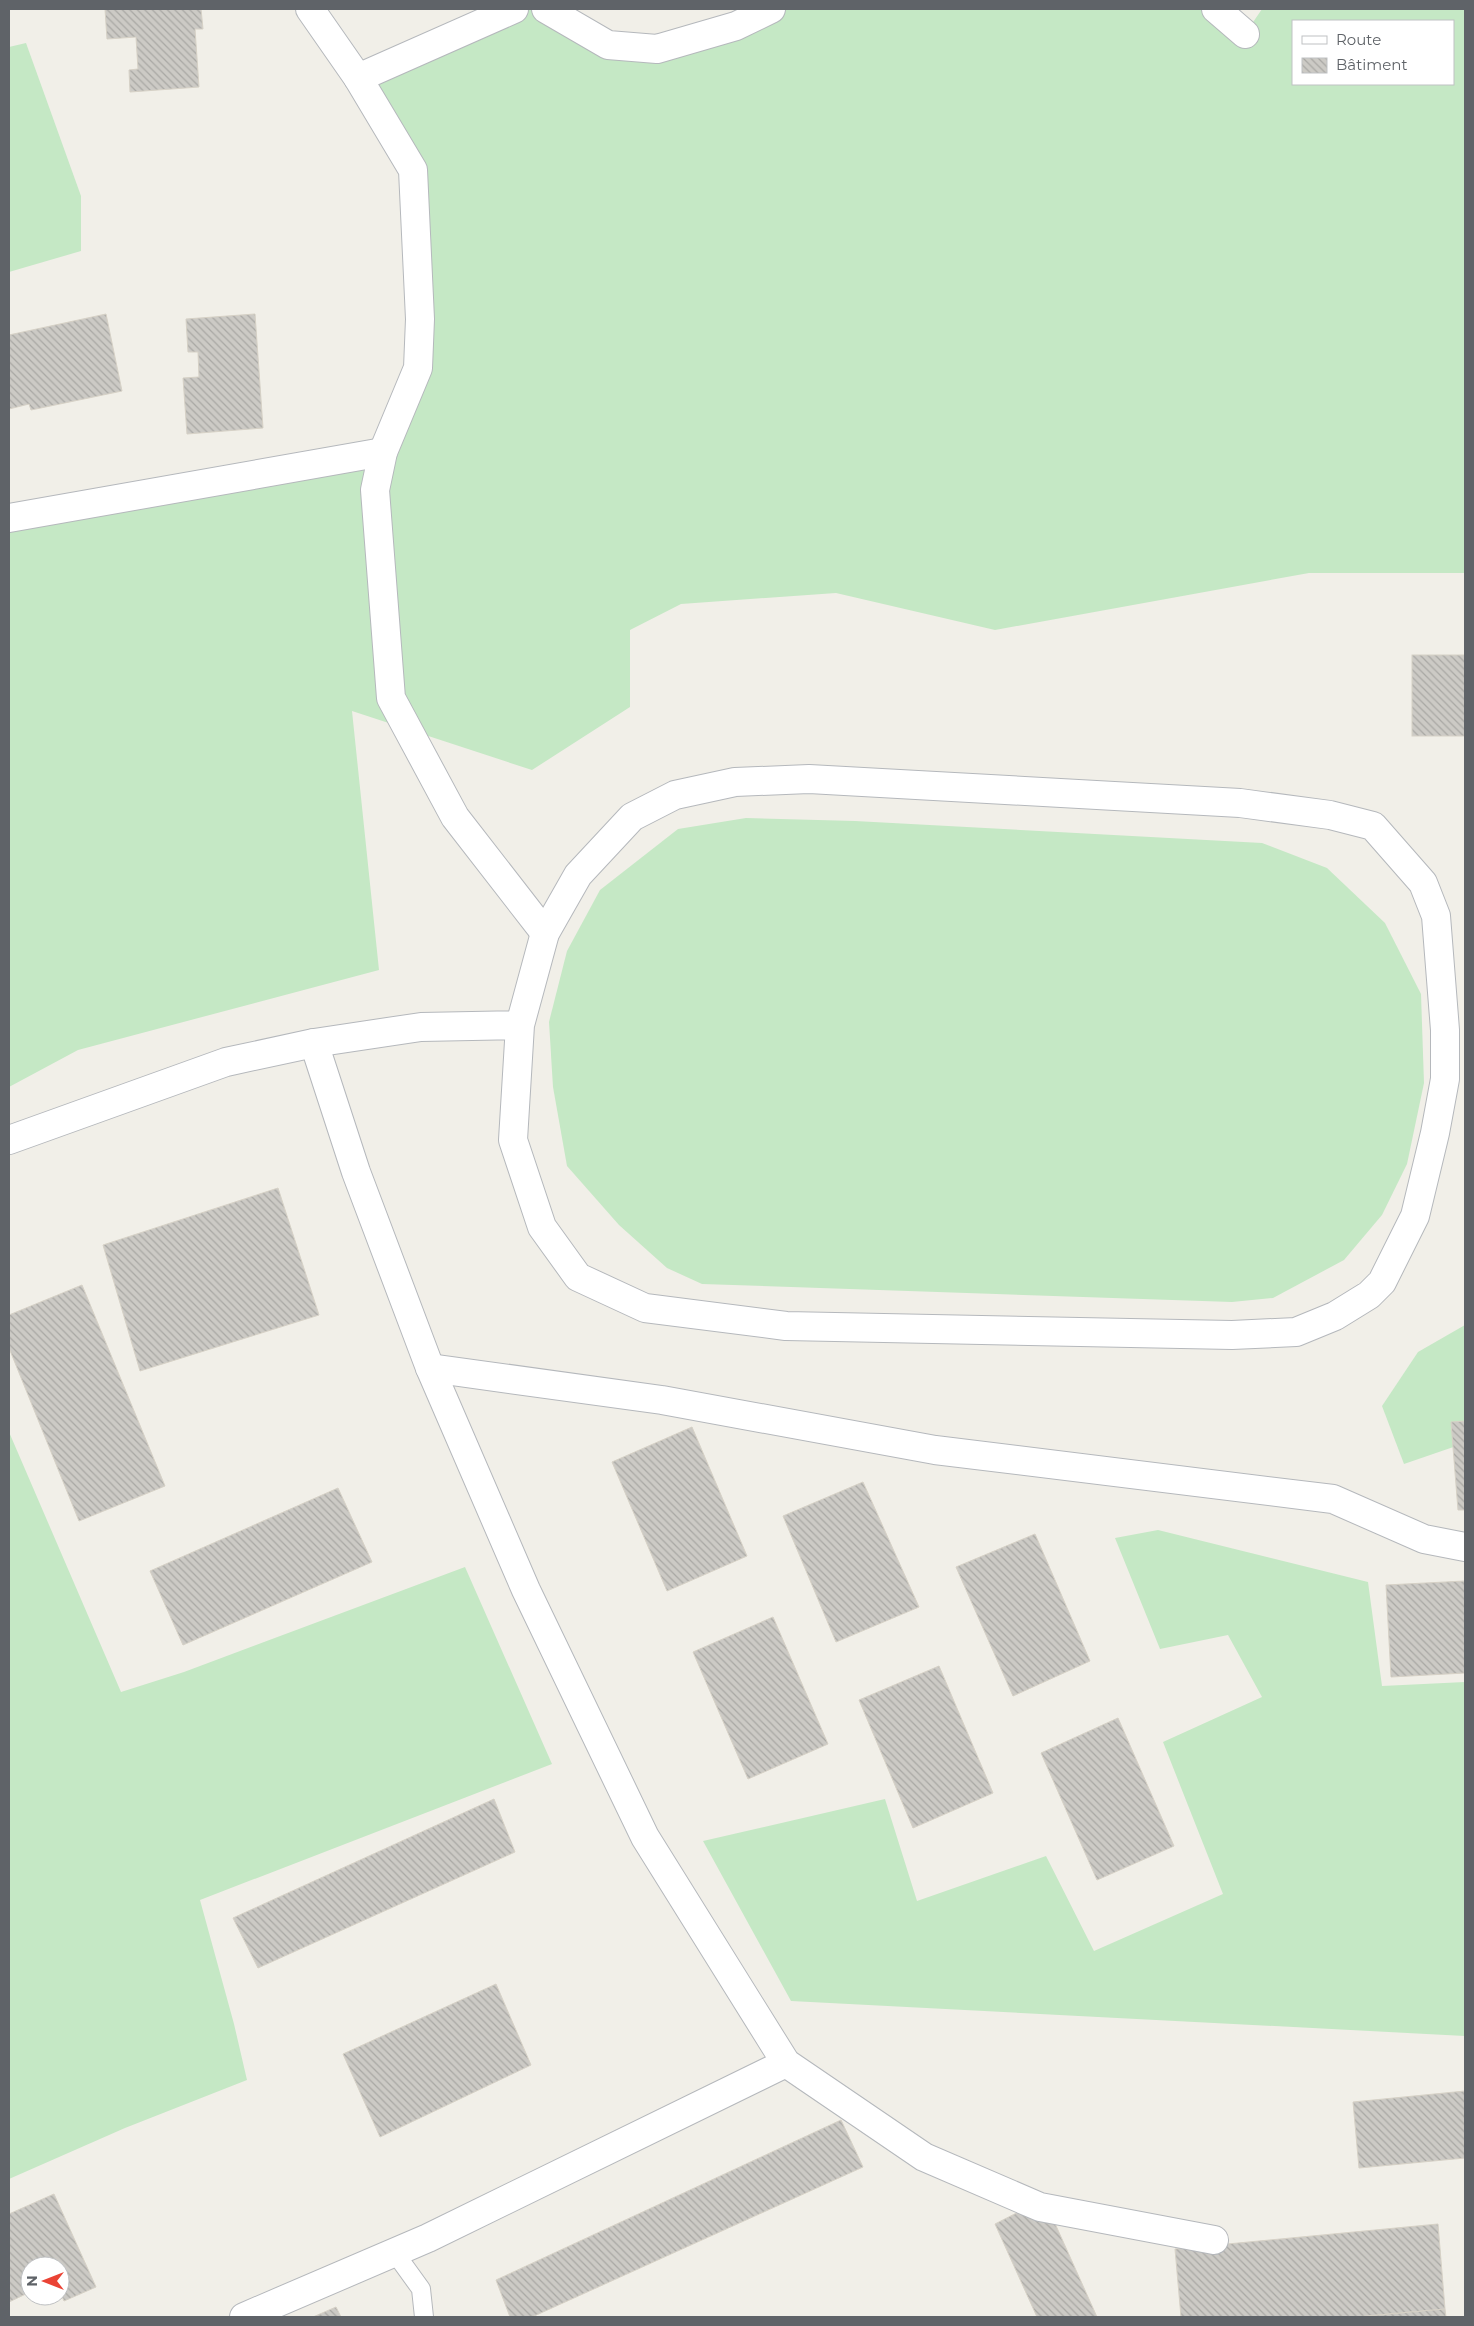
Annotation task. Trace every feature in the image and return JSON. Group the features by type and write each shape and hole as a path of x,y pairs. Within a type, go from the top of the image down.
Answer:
{"street":[{"path":"310,9 358,78 413,170 420,319 418,368 383,452 375,490 391,698 455,817 545,933"},
{"path":"358,78 514,9"},
{"path":"546,9 608,45 657,49 736,26 771,9"},
{"path":"1216,9 1245,34"},
{"path":"9,518 383,452"},
{"path":"809,779 1240,803 1330,815 1373,826 1423,883 1436,916 1445,1030 1445,1079 1435,1133 1414,1216 1382,1282 1369,1295 1323,1322 1296,1332 1232,1336 786,1326 645,1308 578,1277 542,1227 513,1140 520,1025 545,933 578,875 632,817 675,795 735,782 809,779"},
{"path":"9,1140 226,1062 314,1043 421,1027 520,1025"},
{"path":"314,1043 356,1172 430,1368 526,1590 645,1837 786,2063 924,2157 1040,2206 1214,2240"},
{"path":"430,1368 662,1400 935,1450 1333,1499 1424,1540 1465,1547"},
{"path":"244,2317 395,2253 786,2063"}],"lane":[{"path":"395,2253 421,2289 424,2317"}],"green space":[{"path":"514,9 546,9 657,49 771,9 1216,9 1245,34 1262,9 1465,9 1465,573 1309,573 995,630 836,593 681,604 630,630 630,707 532,770 352,711 379,970 78,1050 9,1087 9,518 383,452 418,368 413,170 358,78"},
{"path":"26,43 81,196 81,251 9,272 9,47"},
{"path":"746,818 855,821 1262,843 1327,868 1385,923 1421,994 1424,1083 1407,1164 1382,1215 1344,1260 1273,1298 1232,1302 702,1284 667,1268 619,1225 567,1166 553,1087 549,1022 567,951 600,890 678,829"},
{"path":"1465,1325 1465,1443 1404,1464 1382,1406 1418,1352"},
{"path":"9,1432 121,1692 184,1672 465,1567 552,1764 200,1900 234,2024 247,2080 125,2128 9,2179"},
{"path":"1158,1530 1368,1582 1382,1686 1465,1682 1465,2036 791,2001 703,1841 885,1799 917,1901 1046,1856 1094,1951 1223,1894 1163,1742 1262,1697 1228,1635 1160,1649 1115,1538"}],"building":[{"path":"105,9 201,9 203,29 195,29 199,87 130,92 129,70 138,69 136,37 107,39"},
{"path":"106,314 122,391 31,410 29,404 9,409 9,335"},
{"path":"255,314 263,428 187,434 183,378 199,377 198,352 188,352 186,319"},
{"path":"1412,655 1465,655 1465,736 1412,736"},
{"path":"278,1188 319,1315 140,1371 103,1245"},
{"path":"82,1285 165,1486 79,1521 9,1348 9,1315"},
{"path":"1465,1421 1465,1510 1458,1510 1451,1422"},
{"path":"692,1427 747,1556 667,1591 612,1462"},
{"path":"863,1482 919,1607 836,1642 783,1516"},
{"path":"338,1488 372,1562 183,1645 150,1571"},
{"path":"1035,1534 1090,1661 1013,1696 956,1567"},
{"path":"1465,1581 1465,1673 1391,1677 1386,1585"},
{"path":"773,1617 828,1744 748,1779 693,1652"},
{"path":"939,1666 993,1793 913,1828 859,1700"},
{"path":"1118,1718 1174,1846 1097,1880 1041,1753"},
{"path":"494,1799 515,1852 258,1968 233,1918"},
{"path":"496,1984 531,2065 380,2137 343,2054"},
{"path":"1465,2091 1465,2158 1359,2168 1353,2102"},
{"path":"841,2120 863,2167 532,2317 510,2317 496,2280"},
{"path":"54,2194 96,2287 70,2298 70,2256 20,2256 20,2297 9,2302 9,2214"},
{"path":"1044,2199 1097,2317 1037,2317 995,2224"},
{"path":"1438,2224 1445,2309 1356,2317 1181,2317 1175,2249"},
{"path":"336,2307 341,2317 313,2317"},
{"path":"1445,2309 1446,2317 1356,2317"}]}
